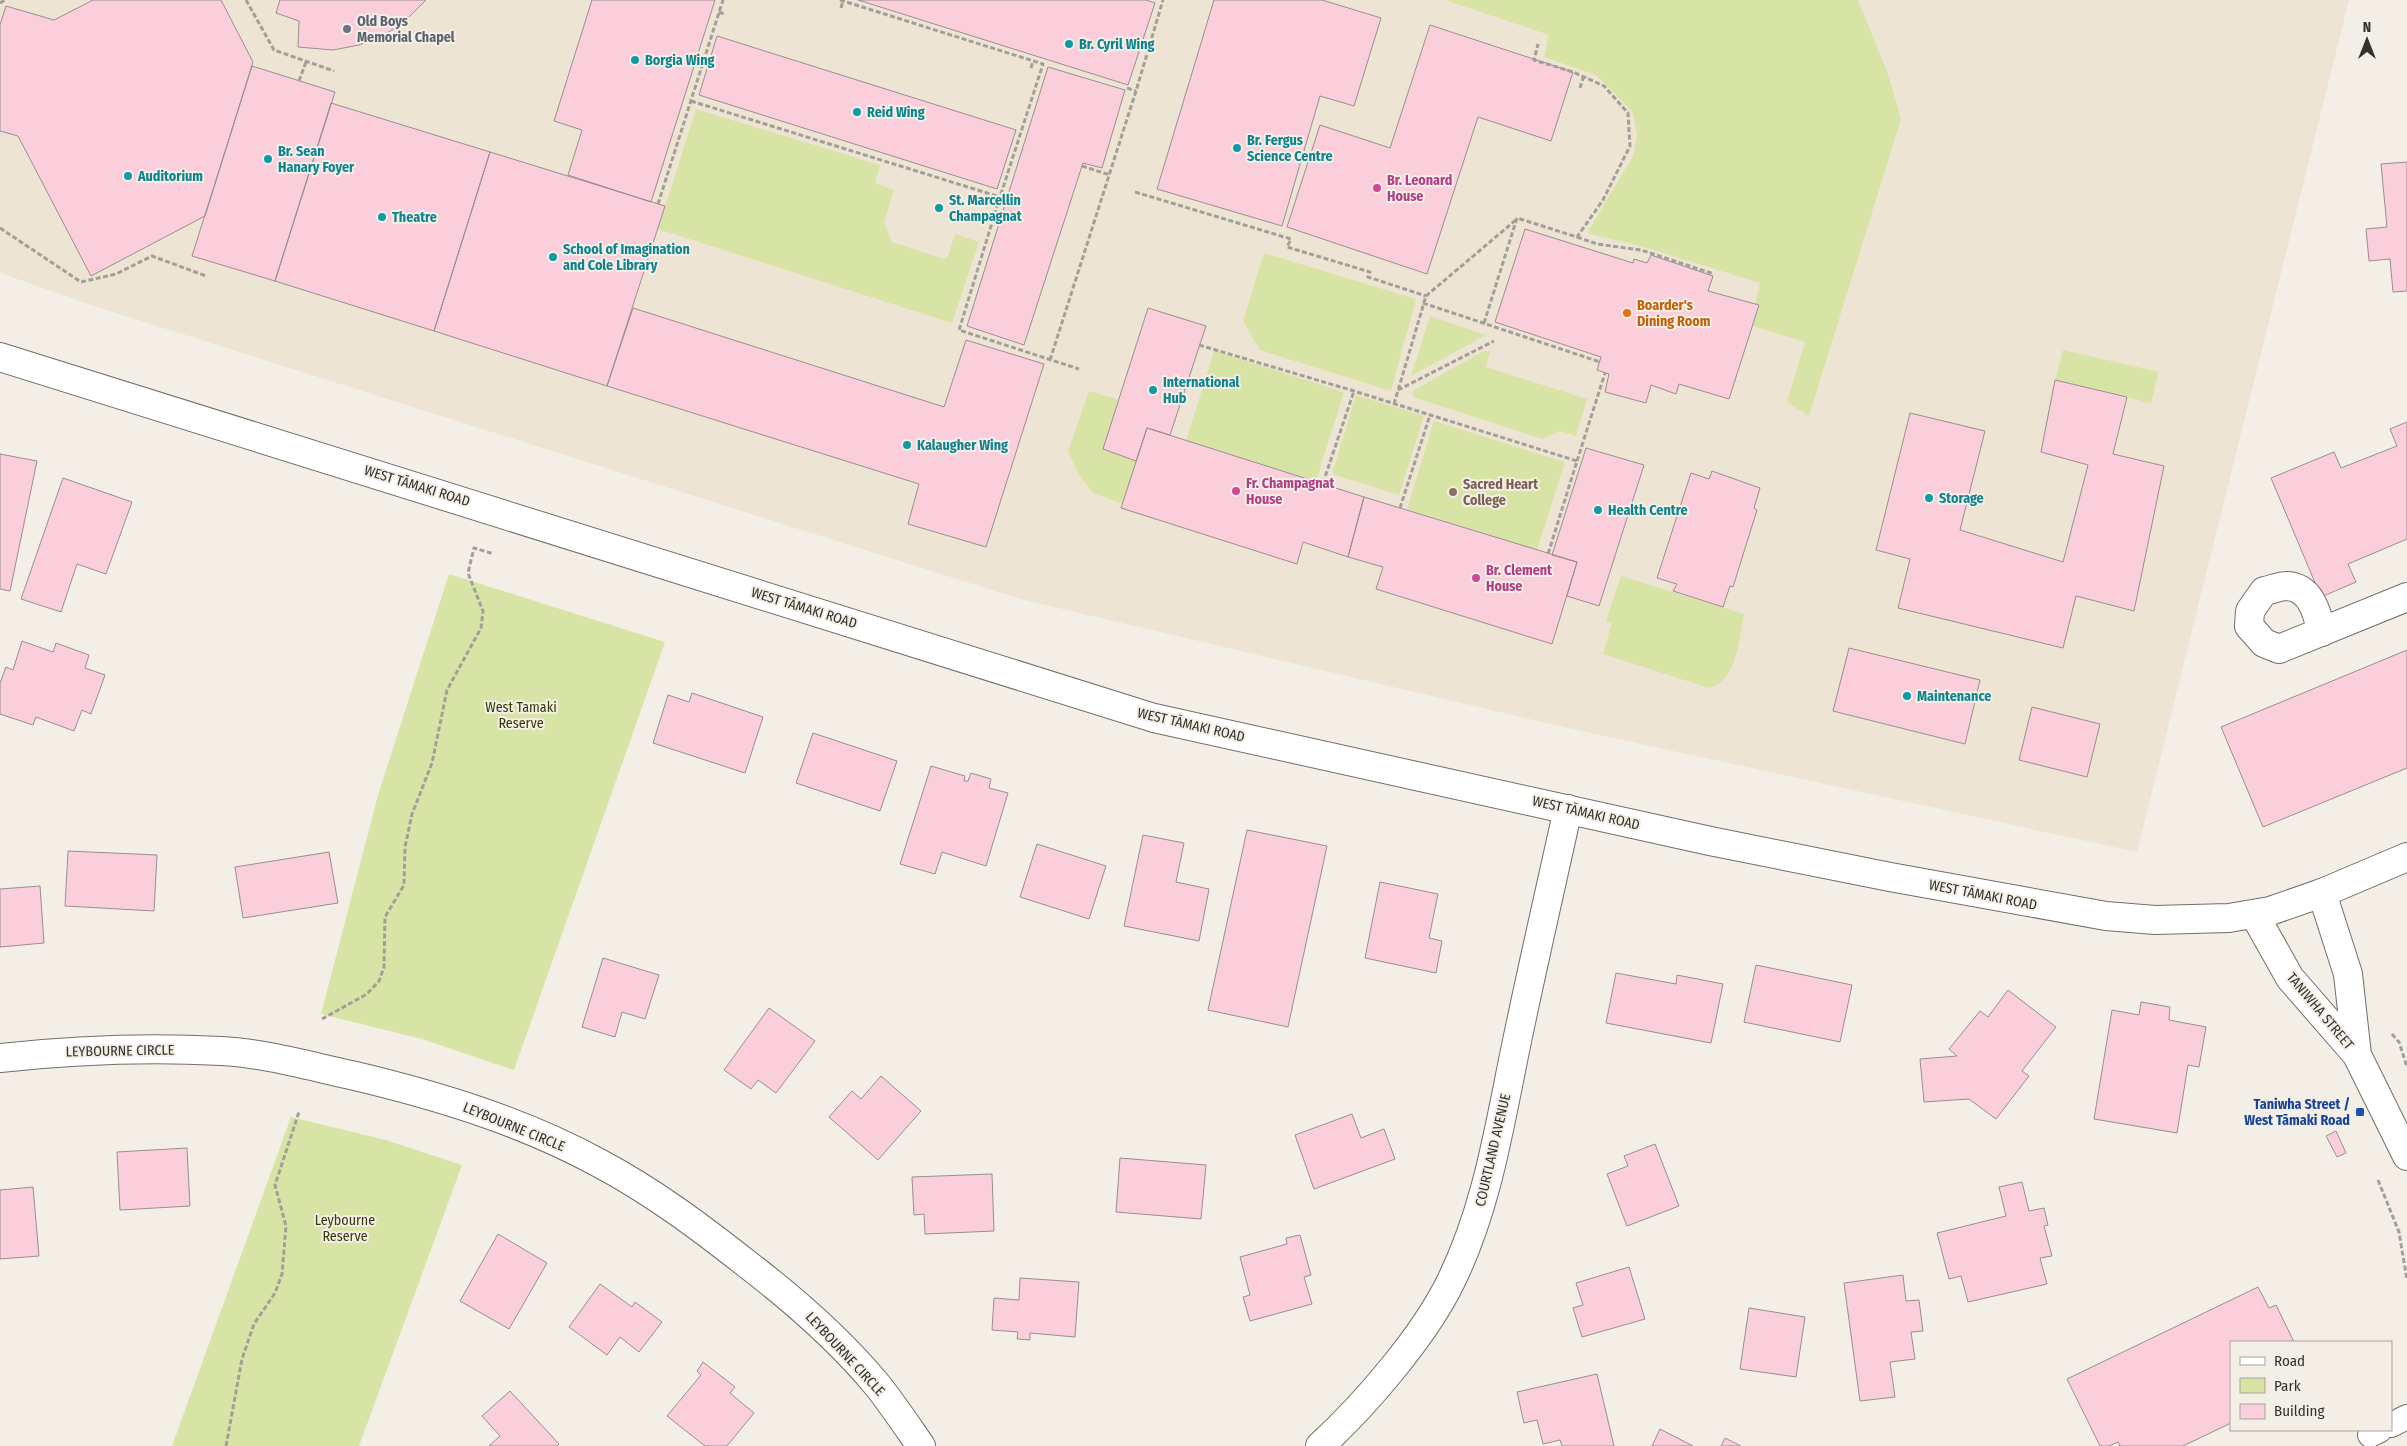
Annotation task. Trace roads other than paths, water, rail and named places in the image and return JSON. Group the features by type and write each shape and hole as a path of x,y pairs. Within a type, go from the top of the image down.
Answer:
{"main road":[{"name":"WEST TĀMAKI ROAD","path":"0,357 444,494 1154,718 1710,841 1880,875 2106,916 2197,920 2254,914 2322,893 2407,857"},
{"path":"2322,632 2407,597"},
{"name":"COURTLAND AVENUE","path":"1320,1446 1343,1426 1426,1323 1451,1282 1468,1242 1483,1196 1504,1110 1568,809"},
{"name":"TANIWHA STREET","path":"2322,893 2348,974 2357,1055"},
{"name":"TANIWHA STREET","path":"2254,914 2290,978 2357,1055 2407,1156"},
{"name":"LEYBOURNE CIRCLE","path":"0,1058 73,1050 150,1049 224,1051 289,1061 399,1086 531,1130 598,1162 656,1196 767,1279 807,1312 843,1348 878,1386 922,1446"}],"lane":[{"path":"2392,1424 2407,1417"}],"place":[{"name":"Old Boys Memorial Chapel","path":"347,29"},
{"name":"Br. Cyril Wing","path":"1069,44"},
{"name":"Borgia Wing","path":"635,60"},
{"name":"Reid Wing","path":"857,112"},
{"name":"Br. Fergus Science Centre","path":"1237,148"},
{"name":"Br. Sean Hanary Foyer","path":"268,159"},
{"name":"Auditorium","path":"128,176"},
{"name":"Br. Leonard House","path":"1377,188"},
{"name":"St. Marcellin Champagnat","path":"939,208"},
{"name":"Theatre","path":"382,217"},
{"name":"School of Imagination and Cole Library","path":"553,257"},
{"name":"Boarder's Dining Room","path":"1627,313"},
{"name":"International Hub","path":"1153,390"},
{"name":"Kalaugher Wing","path":"907,445"},
{"name":"Fr. Champagnat House","path":"1236,491"},
{"name":"Sacred Heart College","path":"1453,492"},
{"name":"Storage","path":"1929,498"},
{"name":"Health Centre","path":"1598,510"},
{"name":"Br. Clement House","path":"1476,578"},
{"name":"Maintenance","path":"1907,696"},
{"name":"Taniwha Street / West Tāmaki Road","path":"2360,1112"}],"park label":[{"name":"West Tamaki Reserve","path":"521,716"},
{"name":"Leybourne Reserve","path":"345,1228"}]}
